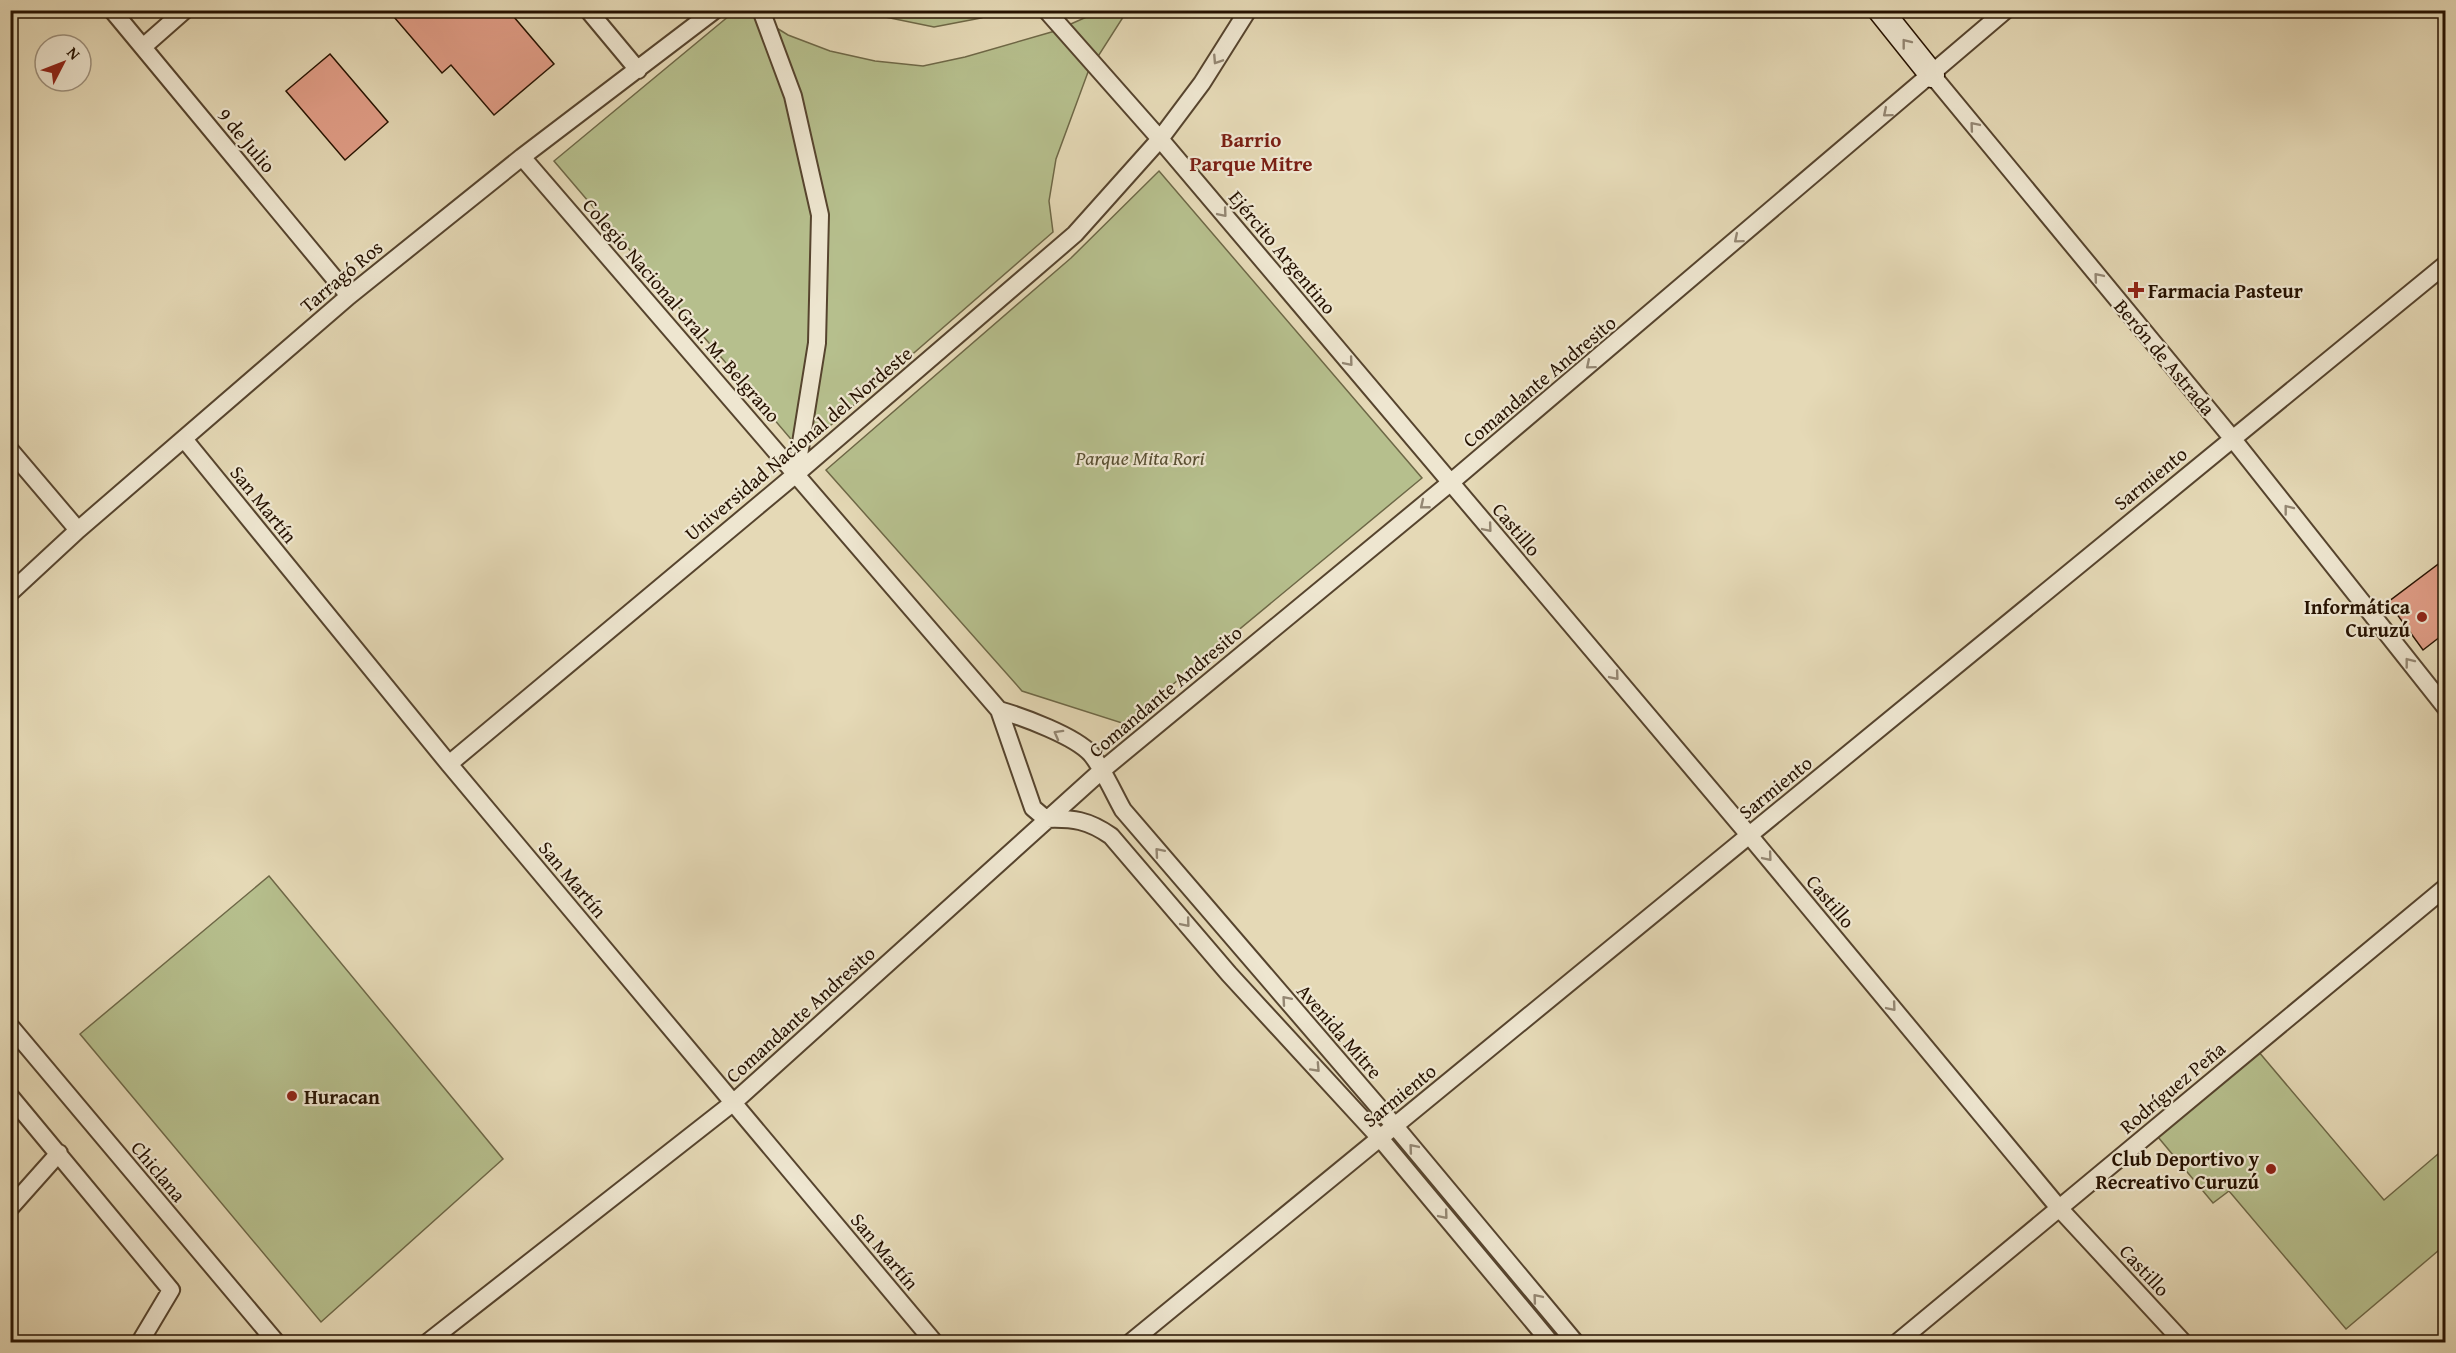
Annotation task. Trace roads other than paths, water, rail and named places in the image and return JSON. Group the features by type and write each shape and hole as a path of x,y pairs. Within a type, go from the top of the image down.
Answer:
{"street":[{"name":"9 de Julio","path":"112,10 350,296"},
{"path":"143,47 185,10"},
{"path":"588,10 638,70"},
{"name":"Tarragó Ros","path":"10,593 78,530 350,296 522,157 715,10"},
{"path":"761,10 793,96 820,215 817,343 796,474"},
{"name":"Ejército Argentino","path":"1046,10 1160,139 1450,483"},
{"path":"1160,139 1202,82 1248,10"},
{"name":"Berón de Astrada","path":"1880,10 2232,438 2445,708"},
{"name":"Comandante Andresito","path":"428,1342 734,1102 1100,771 1450,483 2006,10"},
{"name":"Universidad Nacional del Nordeste","path":"449,764 796,474 1075,234 1160,139"},
{"name":"Colegio Nacional Gral. M. Belgrano","path":"522,157 999,710 1033,807 1046,819"},
{"name":"Sarmiento","path":"1131,1342 2445,264"},
{"name":"San Martín","path":"184,439 449,764 934,1342"},
{"path":"10,450 78,530"},
{"name":"Castillo","path":"1450,483 1749,835 2060,1208 2183,1342"},
{"path":"999,710 1039,724 1088,751 1100,771"},
{"name":"Avenida Mitre","path":"1100,771 1123,810 1394,1125 1575,1342"},
{"path":"1046,819 1070,818 1093,824 1111,836 1229,974 1379,1137 1550,1342"},
{"name":"Rodríguez Peña","path":"1898,1342 2445,887"},
{"name":"Chiclana","path":"10,1026 276,1342"},
{"path":"10,1096 171,1290 140,1342"},
{"path":"10,1208 59,1154"}],"place":[{"name":"Farmacia Pasteur","path":"2136,290"},
{"name":"Informática Curuzú","path":"2422,617"},
{"name":"Huracan","path":"292,1096"},
{"name":"Club Deportivo y Recreativo Curuzú","path":"2271,1169"}],"district":[{"name":"Barrio Parque Mitre","path":"1251,151"}],"park label":[{"name":"Parque Mita Rori","path":"1140,457"}]}
